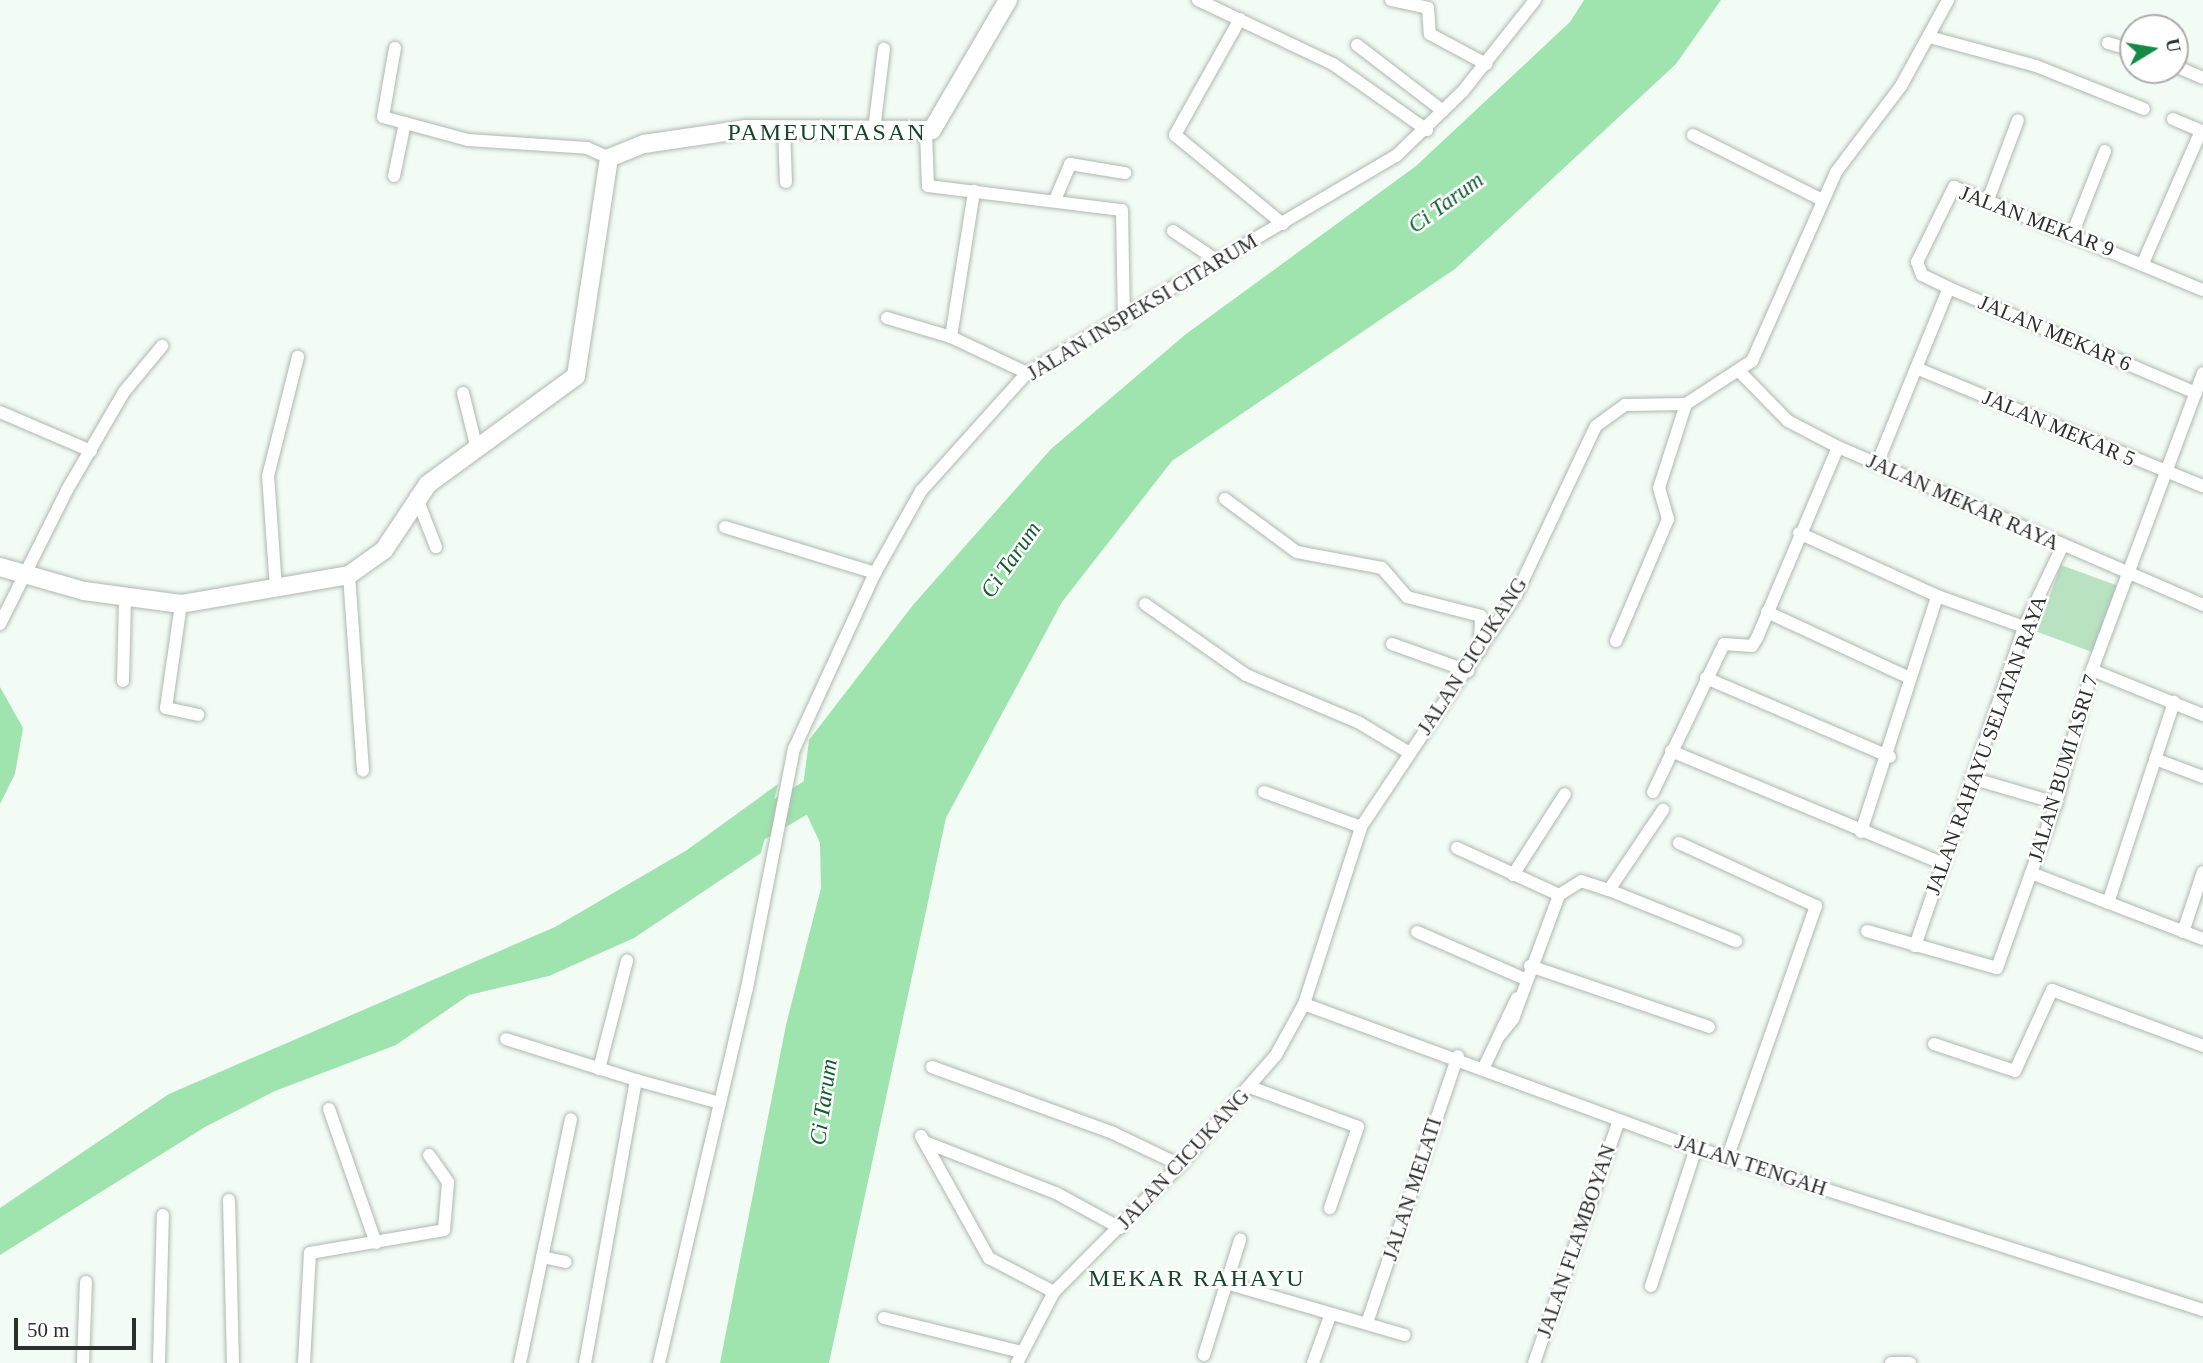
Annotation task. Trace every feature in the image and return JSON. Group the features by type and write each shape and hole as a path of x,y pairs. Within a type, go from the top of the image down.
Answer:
{"street":[{"path":"1008,0 945,111 926,132 928,186 1122,210 1124,321"},
{"path":"1198,0 1333,64 1426,130"},
{"path":"1391,0 1428,8 1430,34 1486,64"},
{"name":"JALAN INSPEKSI CITARUM","path":"659,1363 765,899 792,760 875,573 921,491 1027,373 1124,321 1215,259 1375,173 1426,130 1486,64 1535,0"},
{"name":"JALAN CICUKANG","path":"1019,1358 1054,1293 1180,1165 1250,1087 1304,1004 1361,827 1408,752 1468,671 1516,595 1595,426 1625,405 1686,404 1741,373 1765,342 1822,200 1854,142 1933,38 1948,0"},
{"path":"1240,19 1174,133 1283,224"},
{"path":"1933,38 2036,65 2144,109"},
{"path":"2108,43 2119,46"},
{"path":"1357,45 1443,111"},
{"path":"395,48 380,114 468,140 587,148 609,158 644,144 784,128 926,132"},
{"path":"874,130 884,48"},
{"path":"2143,263 2202,132 2173,119"},
{"path":"1988,200 2018,120"},
{"path":"394,176 405,123"},
{"path":"784,128 786,182"},
{"path":"1693,135 1822,200"},
{"path":"2073,232 2105,151"},
{"path":"0,567 125,597 181,604 349,575 390,542 416,495 576,376 609,158"},
{"path":"1055,200 1070,164 1125,173"},
{"name":"JALAN MEKAR 9","path":"1917,269 1948,192 1960,188 2073,232 2203,290"},
{"path":"951,337 974,191"},
{"path":"1173,231 1215,259"},
{"name":"JALAN MEKAR 6","path":"1917,269 1949,288 2196,393"},
{"path":"1877,464 1949,288"},
{"path":"887,318 951,337 1027,373"},
{"path":"0,624 21,574 124,392 162,346"},
{"path":"276,589 275,507 268,476 299,357"},
{"name":"JALAN MEKAR 5","path":"1916,368 2203,486"},
{"name":"JALAN MEKAR RAYA","path":"1741,373 1788,421 1838,447 2203,605"},
{"name":"JALAN BUMI ASRI 7","path":"1915,946 1991,969 1999,964 2056,803 2092,670 2126,573 2203,373"},
{"path":"463,393 477,449"},
{"path":"1616,641 1668,519 1659,488 1686,404"},
{"path":"0,412 91,451"},
{"path":"1653,792 1724,644 1752,646 1838,447"},
{"path":"416,495 436,547"},
{"path":"1225,499 1297,552 1382,568 1407,597 1481,616 1480,651"},
{"path":"725,527 875,573"},
{"path":"1799,533 1937,596 2024,627"},
{"name":"JALAN RAHAYU SELATAN RAYA","path":"1915,946 1970,778 2024,627 2063,545"},
{"path":"349,575 363,771"},
{"path":"1861,832 1890,757 1910,678 1937,596"},
{"path":"123,681 125,597"},
{"path":"181,604 166,708 198,715"},
{"path":"1145,604 1246,675 1358,722 1408,752"},
{"path":"1767,612 1910,678"},
{"path":"1392,644 1468,671"},
{"path":"2092,670 2203,715"},
{"path":"1706,678 1890,757"},
{"path":"2108,903 2174,702"},
{"path":"1671,751 1861,832 1942,863"},
{"path":"2155,759 2203,777"},
{"path":"1970,778 2056,803"},
{"path":"1264,792 1361,827"},
{"path":"1513,874 1565,794"},
{"path":"1609,890 1662,810"},
{"path":"1679,844 1816,906 1727,1158"},
{"path":"1457,848 1559,895"},
{"path":"2183,932 2203,872"},
{"path":"2031,873 2203,939"},
{"path":"1485,1066 1517,998 1559,895 1581,881 1736,941"},
{"path":"1867,931 1915,946"},
{"path":"1417,932 1525,979"},
{"path":"599,1069 627,961"},
{"path":"1530,966 1709,1027"},
{"path":"1934,1044 2015,1071 2052,990 2203,1046"},
{"name":"JALAN TENGAH","path":"1304,1004 1458,1056 1696,1148 2203,1310"},
{"path":"506,1039 720,1103"},
{"name":"JALAN MELATI","path":"1367,1323 1458,1056"},
{"path":"932,1068 1113,1133 1180,1165"},
{"path":"586,1363 636,1080"},
{"path":"1250,1087 1358,1127 1331,1208"},
{"path":"330,1109 376,1242"},
{"path":"520,1363 571,1119"},
{"name":"JALAN FLAMBOYAN","path":"1534,1363 1619,1120"},
{"path":"1054,1293 989,1258 923,1139 1056,1193 1120,1228"},
{"path":"1651,1286 1696,1148"},
{"path":"304,1363 310,1253 444,1230 448,1182 429,1154"},
{"path":"229,1200 233,1363"},
{"path":"159,1363 163,1215"},
{"path":"1204,1355 1240,1240"},
{"path":"542,1256 565,1262"},
{"path":"83,1363 86,1282"},
{"path":"1226,1283 1330,1316 1367,1323 1405,1335"},
{"path":"1313,1363 1330,1316"},
{"path":"884,1318 1019,1358"},
{"path":"1891,1363 1910,1363"}],"shaded area":[{"path":"2061,565 2116,585 2092,652 2037,632"}],"water":[{"name":"Ci Tarum","path":"1584,0 1721,0 1676,64 1455,269 1172,461 1062,602 946,818 829,1363 720,1363 786,1025 821,888 820,843 801,802 809,740 913,605 1051,449 1186,334 1416,166 1570,22"},
{"path":"0,687 23,728 15,774 0,804"},
{"path":"778,784 761,853 634,938 549,976 469,995 396,1045 275,1091 205,1127 0,1255 0,1208 169,1094 555,927 687,850"}],"waterway":[{"path":"736,839 834,781"}],"district":[{"name":"PAMEUNTASAN","path":"827,133"},
{"name":"MEKAR RAHAYU","path":"1197,1279"}]}
